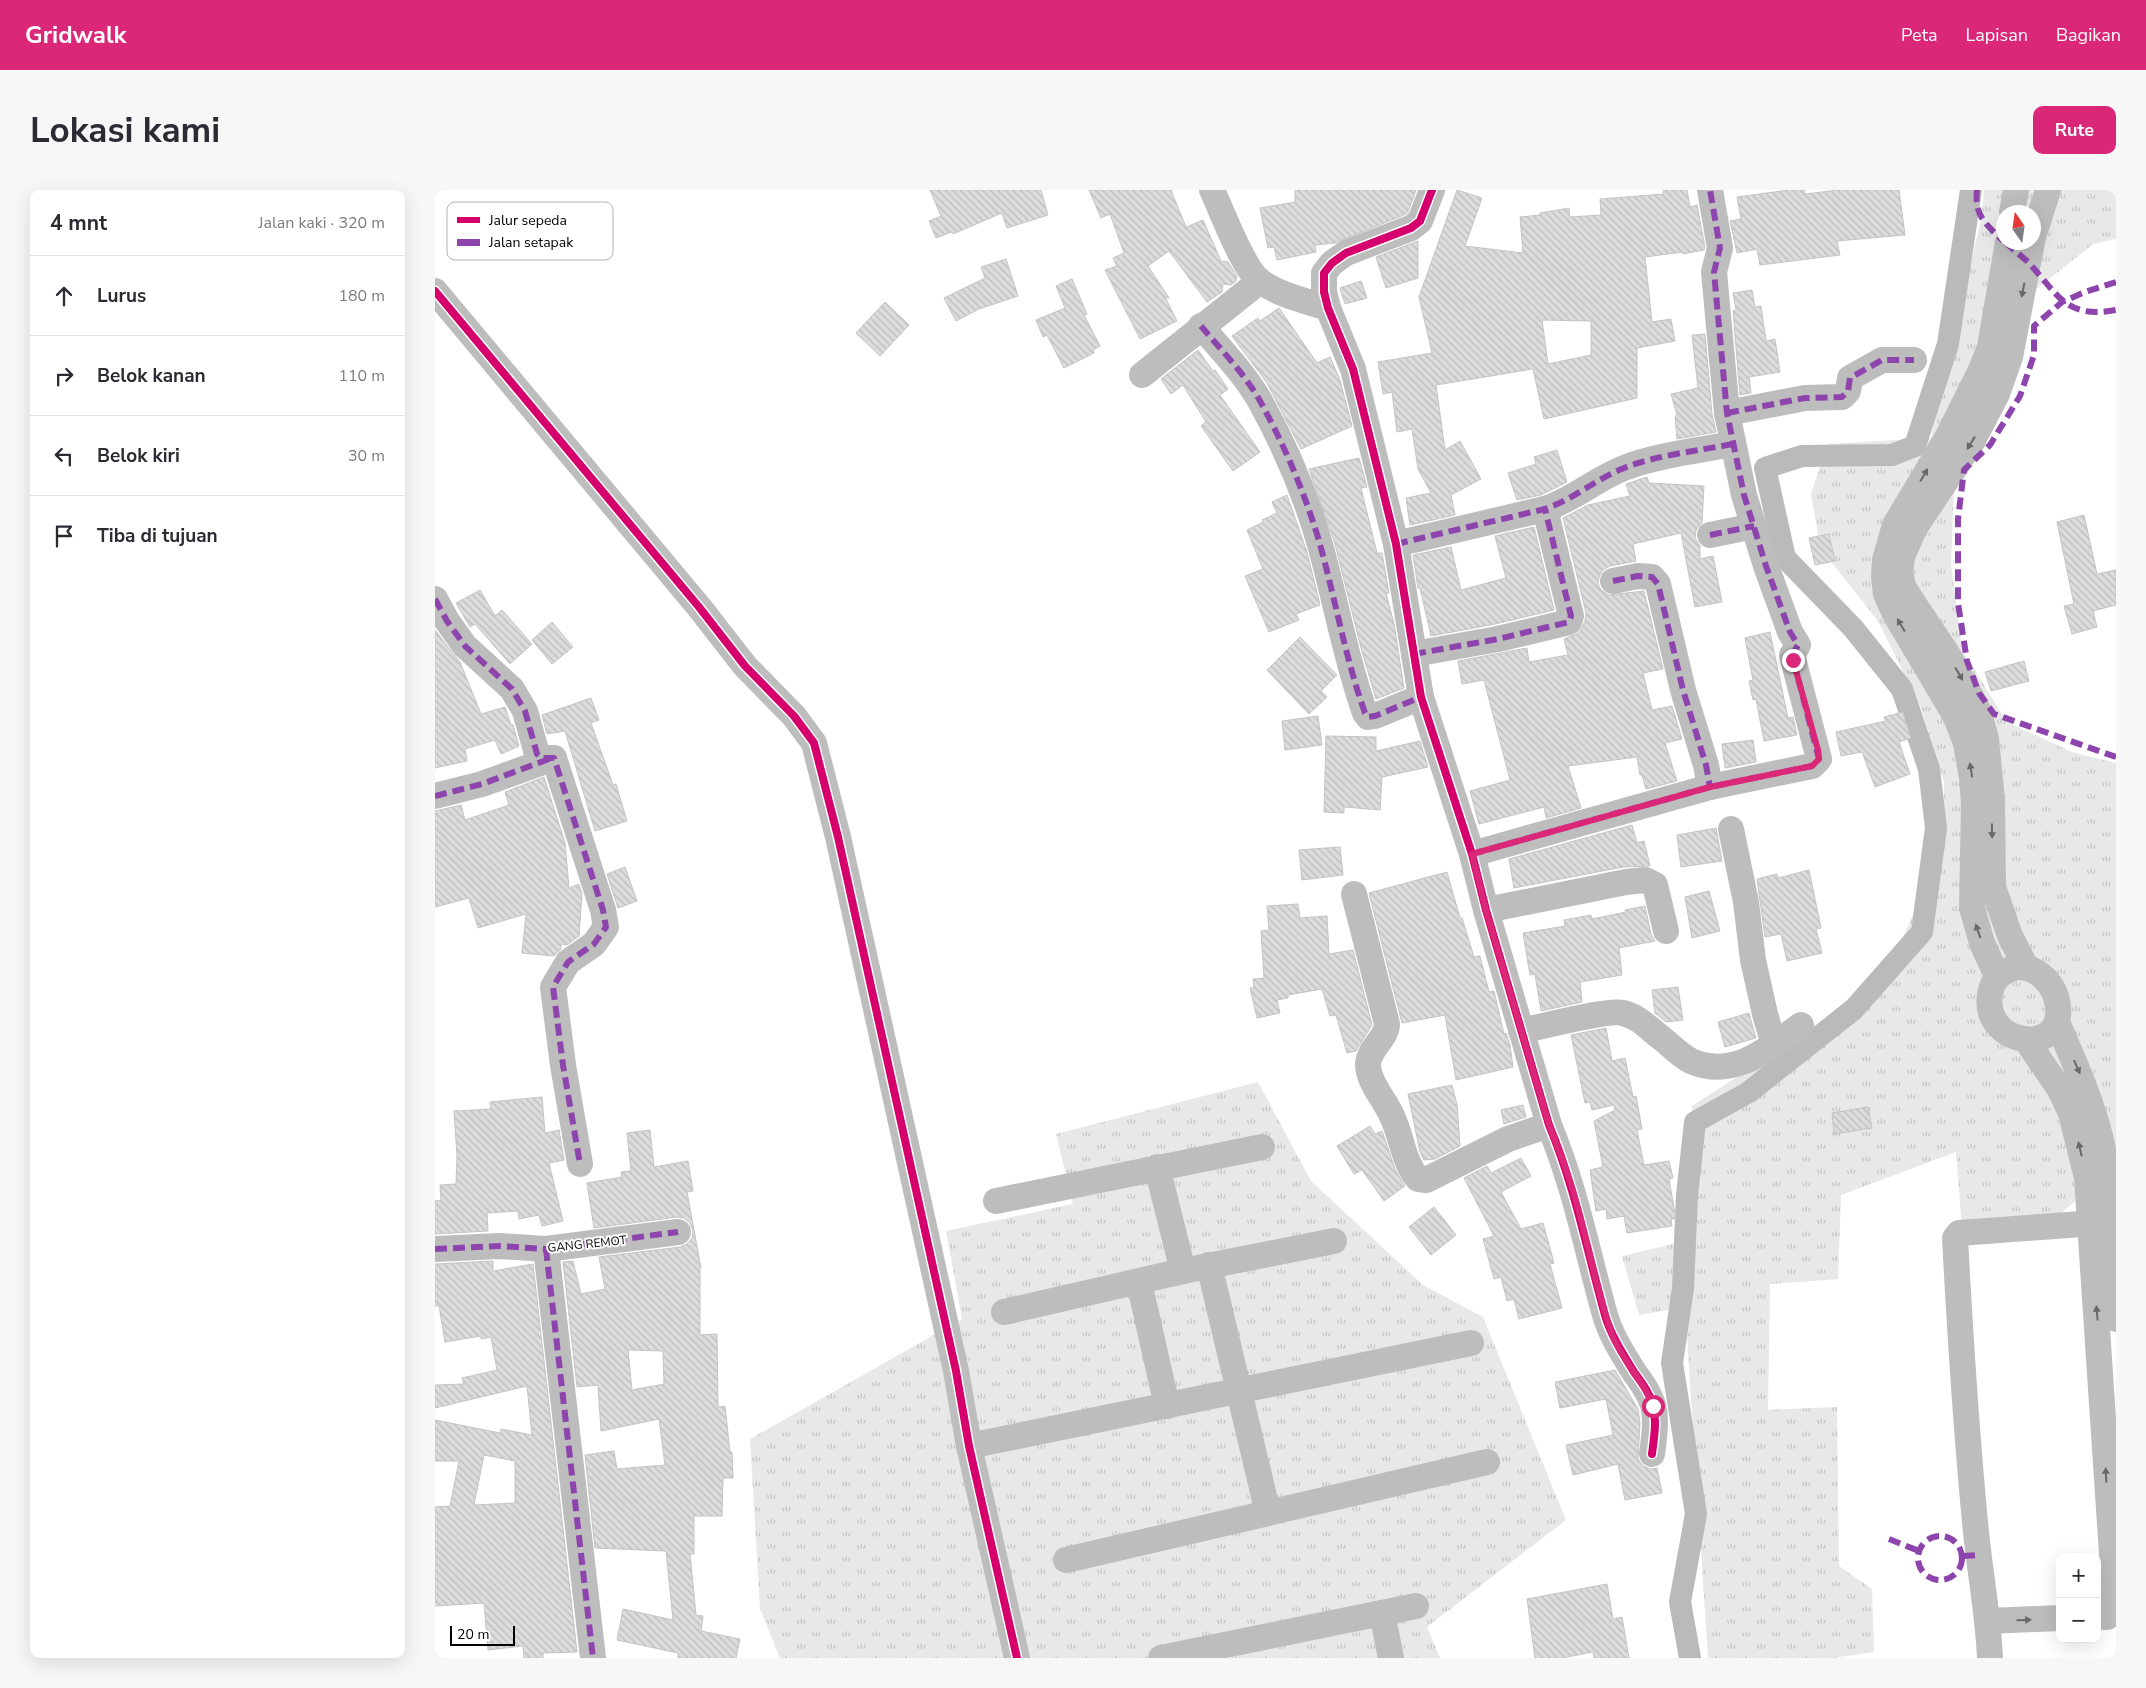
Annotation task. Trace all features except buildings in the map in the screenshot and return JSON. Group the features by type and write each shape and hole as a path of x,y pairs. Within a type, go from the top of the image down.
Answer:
{"street":[{"path":"1212,190 1249,268 1260,281 1285,294 1328,308"},
{"path":"1432,190 1420,221 1397,235 1346,253 1332,263 1323,273 1324,292 1328,308 1353,369 1396,544 1421,697 1472,854 1486,910 1549,1125 1563,1159 1576,1201 1605,1316 1613,1337 1648,1391 1653,1406 1655,1422 1652,1454"},
{"path":"1472,854 1710,787 1812,766 1819,759 1792,654 1798,645 1797,641 1790,632 1743,495 1727,413 1714,272 1720,248 1710,190"},
{"path":"2014,205 2016,190"},
{"path":"2041,212 2048,190"},
{"path":"2007,250 1990,347 1981,372 1947,438 1895,525 1885,560 1884,577 1886,594 1895,614 1928,647 1978,710 1987,739 1991,800 1993,887 2010,936 2026,967"},
{"path":"1997,976 1982,943 1972,908 1974,804 1966,743 1903,586 1900,572 1902,557 1914,529 1972,442 1997,394 2010,357 2030,250"},
{"path":"1143,375 1201,326 1260,281"},
{"path":"435,291 699,607 745,666 794,716 814,743 838,837 956,1371 969,1446 1017,1658"},
{"path":"1201,326 1259,399 1293,471 1320,546 1365,713 1369,717 1375,716 1421,697"},
{"path":"1727,413 1805,398 1842,397 1849,391 1850,378 1873,363 1882,360 1914,360"},
{"path":"1396,544 1545,509 1563,503 1601,478 1625,467 1733,444"},
{"path":"1414,654 1498,639 1569,622 1571,616 1545,509"},
{"path":"1710,535 1754,526"},
{"path":"1613,581 1638,576 1652,576 1658,584 1683,690 1706,765 1710,787"},
{"path":"435,599 447,621 465,646 513,689 525,711 537,754 541,758 554,758"},
{"path":"435,796 482,784 554,758"},
{"path":"554,758 603,910 606,927 594,944 569,962 553,987 563,1065 580,1164"},
{"path":"1731,829 1746,902 1753,960 1774,1045"},
{"path":"1486,910 1645,880 1655,885 1666,931"},
{"path":"1354,894 1387,1024 1387,1030 1370,1055 1369,1072 1391,1114 1411,1170 1418,1179 1426,1180 1508,1139 1549,1125"},
{"path":"2016,967 2026,967 2039,973 2049,983 2056,995 2059,1008 2057,1022 2050,1033 2039,1039 2026,1040 2014,1038 1995,1022 1989,999 1991,987 1997,976 2016,967"},
{"path":"1521,1030 1621,1012 1638,1018 1690,1060 1709,1066 1729,1066 1746,1062 1774,1045 1801,1025"},
{"path":"2057,1022 2089,1098 2101,1142 2096,1177 2100,1224 2110,1444 2114,1584 2109,1612"},
{"path":"2026,1040 2059,1088 2096,1177"},
{"path":"997,1202 1157,1167 1261,1147"},
{"path":"1157,1167 1183,1271"},
{"path":"2100,1224 2116,1319"},
{"path":"1990,1658 1988,1621 1978,1555 1965,1417 1955,1238 1959,1233 2100,1224"},
{"name":"GANG REMOT","path":"435,1249 499,1246 546,1249 678,1232"},
{"path":"1004,1312 1183,1271 1334,1241"},
{"path":"546,1249 593,1658"},
{"path":"1209,1266 1268,1513"},
{"path":"1139,1282 1167,1406"},
{"path":"969,1446 1471,1343"},
{"path":"1066,1560 1487,1462"},
{"path":"1161,1658 1416,1606"},
{"path":"1382,1613 1391,1658"},
{"path":"1988,1621 2056,1618"}],"green space":[{"path":"1984,190 2116,190 2116,239 2093,244 2013,308 1956,436 1951,564 1962,650 2007,722 2072,752 2116,763 2116,1166 2038,1233 1963,1241 1956,1152 1841,1195 1838,1279 1770,1284 1768,1410 1837,1407 1839,1566 1872,1589 1874,1652 1833,1658 1708,1658 1685,1307 1639,1315 1622,1256 1694,1239 1692,1106 1880,985 1942,855 1944,782 1921,708 1878,621 1820,548 1811,493 1828,444 1931,438 1981,220"},
{"path":"1258,1082 1311,1181 1423,1285 1483,1317 1566,1520 1427,1627 1440,1658 780,1658 760,1609 750,1439 962,1319 946,1231 1073,1204 1056,1134"}],"waterway":[{"path":"1690,1658 1680,1602 1696,1514 1672,1363 1683,1288 1687,1195 1695,1122 1749,1092 1854,1009 1922,932 1936,828 1929,769 1902,689 1853,628 1785,558 1765,468 1802,456 1892,455 1915,446 1948,344 1971,190"}],"marked path":[{"path":"1472,854 1710,787 1812,766 1819,759 1792,655 1798,645 1790,632 1766,566 1744,495 1727,413 1714,272 1720,248 1710,190"},
{"path":"1977,190 1979,213 1996,234"},
{"path":"2014,250 2029,263 2057,295 2074,308 2099,312 2116,310"},
{"path":"2116,282 2062,302 2034,326 2034,355 2020,396 1990,445 1964,470 1958,519 1958,603 1967,661 1979,693 1994,714 2116,757"},
{"path":"1201,326 1254,391 1295,473 1321,548 1347,652 1365,713 1368,717 1375,716 1421,697"},
{"path":"1727,413 1805,398 1842,397 1848,391 1850,378 1882,360 1914,360"},
{"path":"1396,544 1545,509 1566,500 1624,468 1649,460 1733,444"},
{"path":"1414,654 1498,639 1569,622 1571,616 1545,509"},
{"path":"1710,535 1754,526"},
{"path":"1613,581 1638,576 1652,577 1658,584 1683,690 1706,765 1710,787"},
{"path":"435,599 447,621 465,646 512,689 525,711 537,754 541,758 554,758 603,910 606,927 594,944 568,962 553,987 563,1065 580,1164"},
{"path":"435,796 482,784 549,759"},
{"path":"435,1249 499,1246 546,1249 678,1232"},
{"path":"546,1249 593,1658"},
{"path":"1944,1536 1956,1542 1961,1549 1962,1558 1961,1567 1956,1574 1949,1579 1936,1580 1928,1577 1921,1570 1918,1554 1921,1546 1928,1539 1944,1536"},
{"path":"1889,1539 1919,1551"},
{"path":"1963,1556 1978,1555"}],"cycle path":[{"path":"1432,190 1420,221 1411,228 1346,253 1332,263 1324,273 1324,292 1328,308 1353,369 1396,544 1421,697 1472,854 1486,910 1549,1125 1573,1195 1608,1323 1618,1345 1645,1388 1653,1405 1655,1423 1652,1454"},
{"path":"435,291 699,607 745,666 794,716 814,743 838,837 956,1371 969,1446 1017,1658"}],"route":[{"path":"1653,1406 1648,1391 1635,1374 1613,1337 1605,1316 1576,1201 1563,1159 1549,1125 1486,910 1472,854 1710,787 1812,766 1819,759 1818,750 1793,660"}]}
